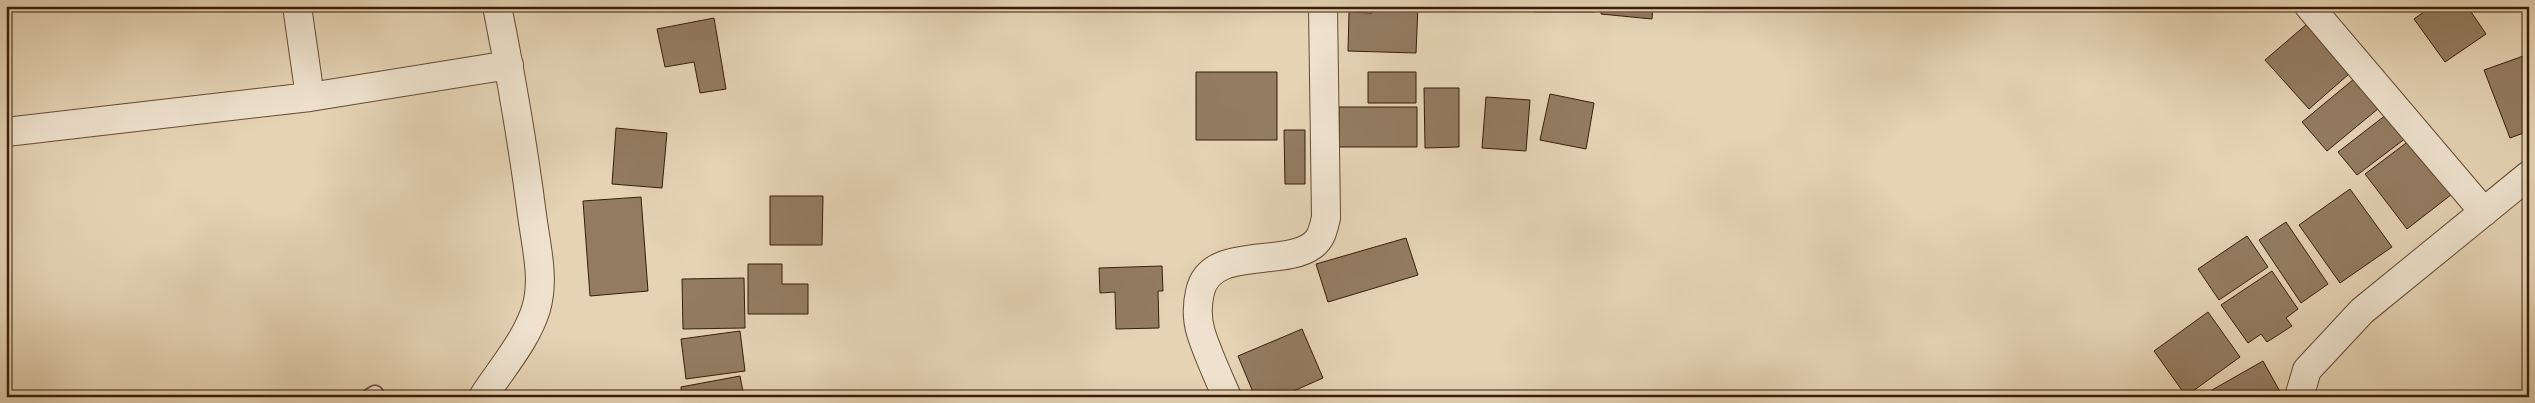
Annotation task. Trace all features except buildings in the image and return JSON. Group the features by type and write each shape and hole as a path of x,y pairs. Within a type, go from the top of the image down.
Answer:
{"street":[{"path":"297,6 310,97"},
{"path":"484,397 528,330 536,308 540,288 540,264 523,144 498,6"},
{"path":"1227,397 1201,332 1197,306 1201,285 1208,274 1221,266 1306,250 1321,237 1326,218 1323,6"},
{"path":"2309,6 2484,212"},
{"path":"6,132 310,97 509,65"},
{"path":"2299,397 2307,370 2362,310 2529,175"}]}
